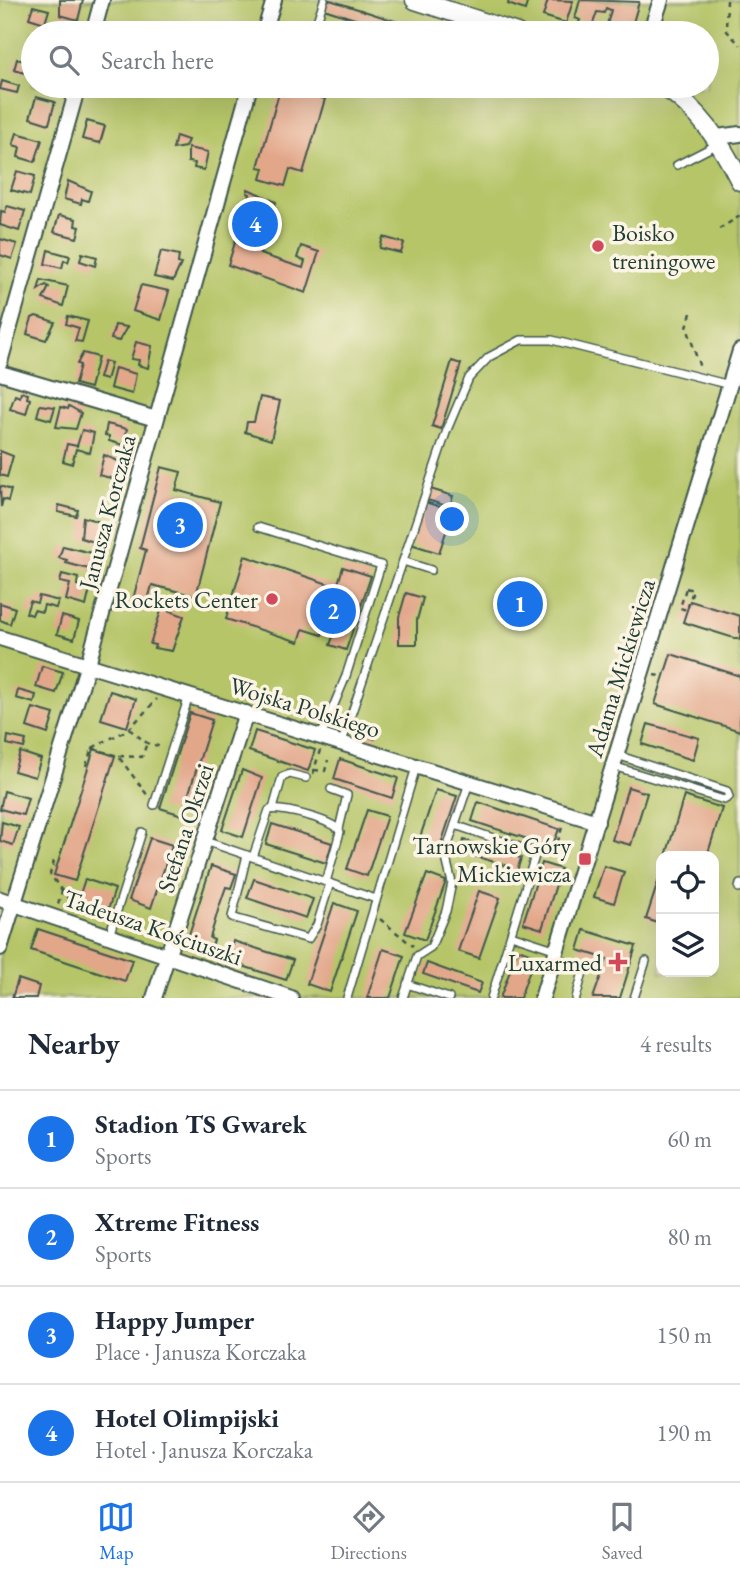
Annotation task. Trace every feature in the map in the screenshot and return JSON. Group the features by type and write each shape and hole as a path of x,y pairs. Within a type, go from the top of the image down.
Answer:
{"street":[{"path":"96,21 102,0"},
{"path":"268,21 274,0"},
{"path":"415,0 480,21"},
{"path":"654,21 661,0"},
{"path":"0,362 75,98"},
{"name":"Janusza Korczaka","path":"0,948 7,901 88,664 247,98"},
{"path":"678,98 696,113 719,140 740,181"},
{"path":"719,140 740,134"},
{"name":"Adama Mickiewicza","path":"542,998 740,351"},
{"path":"0,373 156,419"},
{"name":"Wojska Polskiego","path":"0,638 597,822"},
{"name":"Stefana Okrzei","path":"154,998 246,713"},
{"name":"Tadeusza Kościuszki","path":"7,901 291,998"}],"lane":[{"path":"317,21 324,0"},
{"path":"677,165 719,140"},
{"path":"342,742 463,391 469,378 489,357 521,340 552,340 730,385"},
{"path":"258,527 380,565 346,676 322,739"},
{"path":"403,561 431,570"},
{"path":"154,805 189,695"},
{"path":"615,760 727,791 729,797 724,800 615,760"},
{"path":"346,998 416,766"},
{"path":"309,779 290,774 282,777 273,809 264,819 250,856 232,917 308,939 314,932 347,795 331,789"},
{"path":"403,998 417,956 431,947 446,911 452,883 445,854 469,783"},
{"path":"273,809 334,824 339,829"},
{"path":"456,825 531,850 535,856 491,998"},
{"path":"109,937 142,832"},
{"path":"205,841 376,899"},
{"path":"511,935 579,966 583,972 576,998"},
{"path":"634,998 646,961"},
{"path":"407,984 449,998"}],"path":[{"path":"727,0 726,30 740,45"},
{"path":"719,229 740,216"},
{"path":"691,313 687,327 703,378"},
{"path":"686,588 693,590 687,610 680,608 686,588"},
{"path":"658,676 664,677"},
{"path":"86,766 92,748 130,729 153,702 165,694"},
{"path":"130,729 147,743 171,750"},
{"path":"309,779 322,739"},
{"path":"92,748 118,756 142,757 147,743"},
{"path":"118,756 154,805"},
{"path":"314,770 325,771 328,760"},
{"path":"535,856 539,858 556,848 564,819"},
{"path":"54,861 50,874 76,907 73,916"},
{"path":"55,910 62,891"},
{"path":"372,913 418,950"}],"green space":[{"path":"0,0 740,0 740,998 0,998"}],"building":[{"path":"60,0 83,0 78,20 60,15"},
{"path":"327,0 330,0 395,21 361,21 324,9"},
{"path":"509,0 528,0 525,10 508,4"},
{"path":"548,0 573,1 567,21 543,16"},
{"path":"580,0 639,2 633,21 608,21 611,10 606,8 604,13 597,12 594,21 580,21 575,18"},
{"path":"33,6 49,10 46,21 29,18"},
{"path":"17,59 21,60 21,72 14,70"},
{"path":"2,81 19,86 17,93 0,89"},
{"path":"36,98 55,102 49,124 30,118"},
{"path":"278,98 325,99 303,173 290,169 285,186 261,179 264,168 258,167"},
{"path":"87,121 105,126 100,143 82,139"},
{"path":"17,133 42,140 35,162 18,157 20,147 13,145"},
{"path":"176,136 188,140 185,147 173,149"},
{"path":"188,148 208,152 204,170 194,168 195,163 188,162"},
{"path":"17,171 35,176 30,195 11,190"},
{"path":"68,181 91,191 88,201 82,199 81,204 64,199"},
{"path":"248,189 276,202 260,254 303,268 305,261 297,258 301,246 319,252 306,293 228,265 250,194 247,193"},
{"path":"7,206 25,211 19,231 0,225 1,211 5,212"},
{"path":"59,215 76,219 75,226 80,227 77,238 54,232"},
{"path":"383,237 404,243 401,253 380,248"},
{"path":"0,239 17,244 12,259 0,255"},
{"path":"48,250 70,256 68,262 64,260 62,268 45,264"},
{"path":"161,251 179,255 178,263 181,264 173,281 154,277"},
{"path":"82,253 97,257 95,266 80,261"},
{"path":"41,280 68,286 63,306 43,299 49,287 46,285 38,290"},
{"path":"141,285 169,291 161,320 133,311"},
{"path":"36,316 55,322 46,340 27,334 32,318"},
{"path":"68,316 88,321 82,342 75,341 79,328 66,324"},
{"path":"115,325 127,327 119,341 111,339"},
{"path":"136,342 152,346 148,368 138,365 139,360 131,359"},
{"path":"83,353 98,357 90,388 75,384 80,365 77,364"},
{"path":"104,361 111,363 106,380 99,378"},
{"path":"452,361 461,364 441,429 432,426"},
{"path":"115,368 136,374 132,394 110,388"},
{"path":"21,392 28,394 27,398 30,399 26,414 10,409 15,395 20,397"},
{"path":"260,397 280,401 271,440 245,432 247,422 254,422"},
{"path":"40,405 55,407 51,420 37,416"},
{"path":"69,406 81,413 76,429 56,427 61,407 68,409"},
{"path":"107,424 127,429 123,445 109,441 109,436 105,435"},
{"path":"82,430 94,433 90,453 76,449 72,464 63,461 67,444 77,446"},
{"path":"0,451 13,456 7,477 0,475"},
{"path":"104,455 123,463 118,480 99,475"},
{"path":"161,467 181,472 176,490 220,502 196,596 152,585 147,604 139,602 138,605 132,603 146,550 140,548"},
{"path":"0,486 11,490 8,501 3,499 1,507"},
{"path":"427,488 453,496 450,507 424,499"},
{"path":"425,502 453,511 439,553 411,544"},
{"path":"59,505 78,510 76,516 58,512"},
{"path":"83,517 107,524 101,544 81,538"},
{"path":"63,546 100,555 96,571 66,563 67,560 59,558"},
{"name":"Rockets Center","path":"245,556 337,587 343,567 371,576 346,650 330,645 336,628 325,625 322,635 303,629 299,642 226,619"},
{"path":"62,574 78,578 77,585 90,589 86,606 66,600 70,584 60,582"},
{"path":"406,593 423,598 417,620 417,644 399,644 399,617"},
{"path":"39,596 59,601 56,608 44,605 42,612 34,610 32,615 26,613 30,601 37,603"},
{"path":"690,601 740,616 740,640 683,622"},
{"path":"0,603 15,608 10,624 0,620"},
{"path":"162,608 184,616 172,651 154,648 155,645 150,644"},
{"path":"62,616 79,621 74,639 57,634"},
{"path":"671,654 740,676 740,731 655,704"},
{"path":"42,666 63,672 56,693 36,687"},
{"path":"18,690 36,695 34,703 16,698"},
{"path":"110,691 136,699 127,727 101,719"},
{"path":"33,708 54,714 48,734 27,727"},
{"path":"190,713 212,720 182,815 160,808"},
{"path":"360,722 379,728 375,739 357,732"},
{"path":"648,724 699,738 693,760 642,744"},
{"path":"255,731 315,750 308,771 249,751"},
{"path":"8,736 26,740 24,748 7,744"},
{"path":"94,749 115,756 75,881 54,875"},
{"path":"20,752 41,759 35,777 14,771"},
{"path":"340,759 398,778 392,798 334,779"},
{"path":"242,770 262,778 243,837 222,830"},
{"path":"628,787 647,793 631,845 612,840"},
{"path":"436,790 457,796 438,853 417,846"},
{"path":"4,791 28,798 23,815 0,809"},
{"path":"684,796 722,808 709,851 668,851"},
{"path":"478,802 559,829 552,847 472,821"},
{"path":"367,810 387,816 367,876 347,869"},
{"path":"2,822 19,827 13,845 0,841"},
{"path":"272,824 332,843 326,863 266,844"},
{"path":"150,838 172,845 151,908 129,900"},
{"path":"464,840 521,858 516,874 507,872 508,866 461,852"},
{"path":"542,863 561,869 542,929 523,923"},
{"path":"211,866 236,874 231,888 226,887 219,907 210,938 214,940 209,954 185,947"},
{"path":"604,866 624,872 614,903 594,897"},
{"path":"427,874 446,881 425,940 405,933"},
{"path":"85,879 115,889 106,916 76,906"},
{"path":"254,879 313,899 306,918 247,898"},
{"path":"656,888 656,922 646,919"},
{"path":"479,891 500,898 479,958 458,951"},
{"path":"334,903 357,911 330,992 307,984"},
{"path":"38,929 132,960 125,981 31,950"},
{"name":"Luxarmed","path":"584,930 636,946 620,998 593,998 607,959 578,950"},
{"path":"233,941 293,960 286,980 227,961"},
{"path":"383,949 404,956 390,998 367,998"},
{"path":"518,949 535,955 520,998 500,998"},
{"path":"427,963 482,983 478,993 423,974"},
{"path":"18,979 39,986 36,998 12,998"}],"place":[{"name":"Hotel Olimpijski","path":"255,224"},
{"name":"Boisko treningowe","path":"598,246"},
{"name":"Happy Jumper","path":"180,525"},
{"name":"Rockets Center","path":"272,599"},
{"name":"Stadion TS Gwarek","path":"520,604"},
{"name":"Xtreme Fitness","path":"333,611"},
{"name":"Tarnowskie Góry Mickiewicza","path":"585,859"},
{"name":"Luxarmed","path":"618,962"}]}
